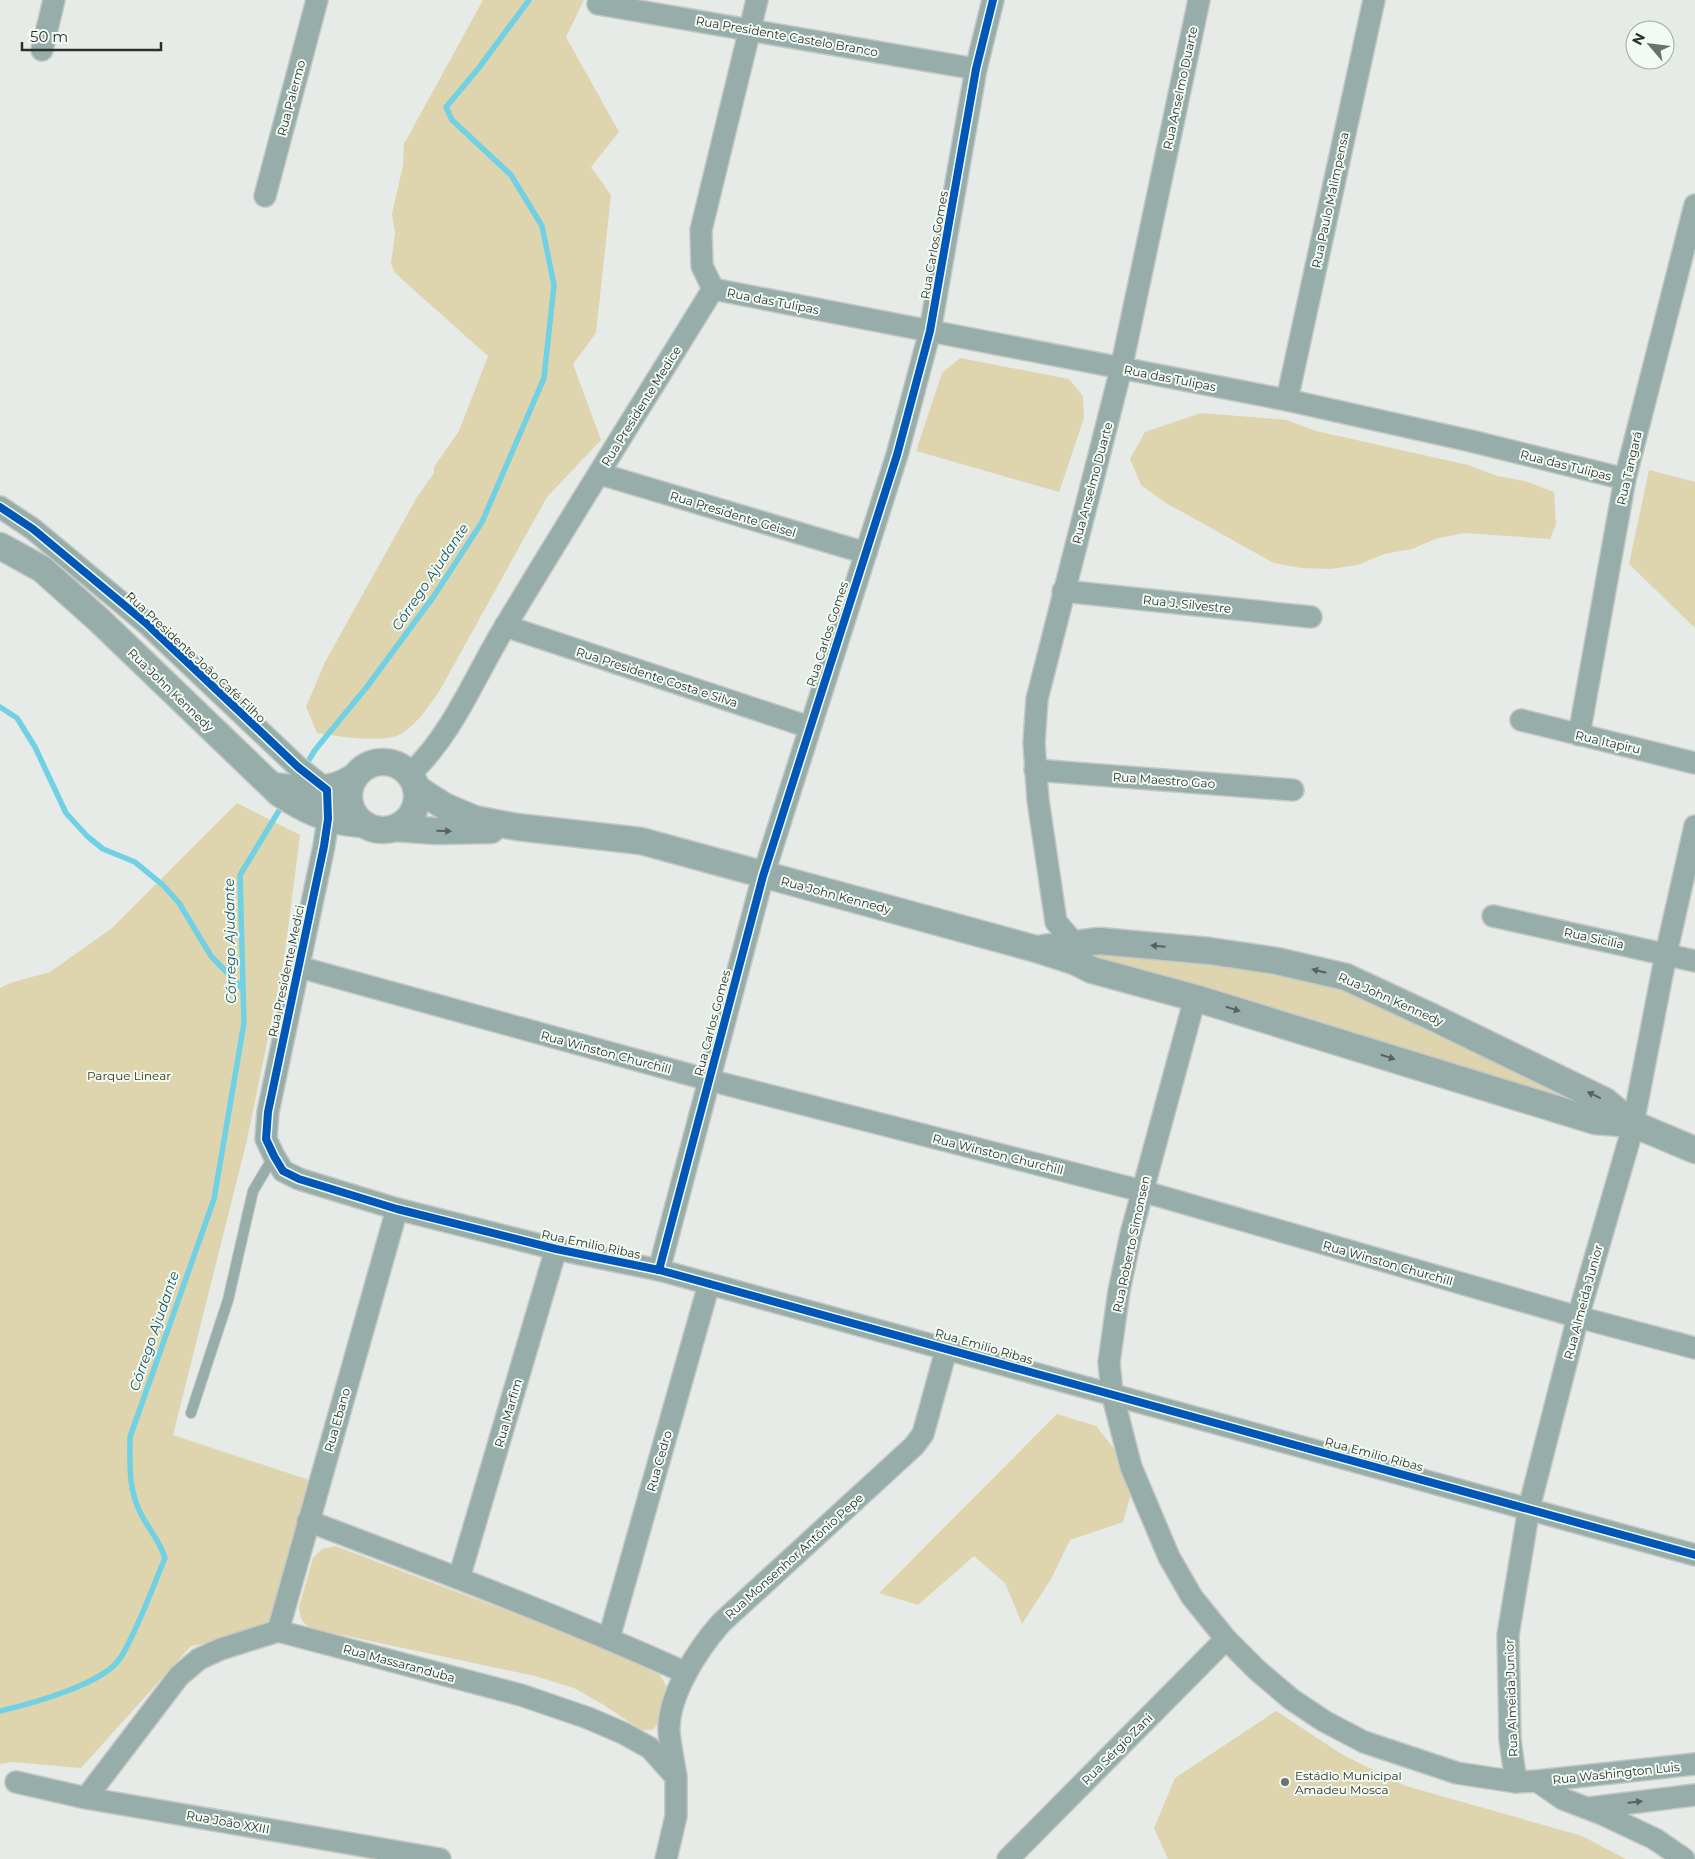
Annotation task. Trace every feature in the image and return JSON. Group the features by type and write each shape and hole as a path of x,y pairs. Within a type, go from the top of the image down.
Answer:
{"street":[{"path":"42,50 54,0"},
{"name":"Rua Palermo","path":"265,196 317,0"},
{"path":"713,289 702,266 701,230 757,0"},
{"name":"Rua Carlos Gomes","path":"659,1270 763,876 897,455 930,331 976,69 993,0"},
{"name":"Rua Anselmo Duarte","path":"1076,953 1056,922 1035,770 1034,725 1037,699 1121,369 1200,0"},
{"name":"Rua Paulo Malimpensa","path":"1287,400 1374,0"},
{"name":"Rua Presidente Castelo Branco","path":"598,4 976,69"},
{"name":"Rua Tangará","path":"1579,735 1625,479 1695,205"},
{"name":"Rua das Tulipas","path":"713,289 1287,400 1471,441 1625,479"},
{"name":"Rua Presidente Medice","path":"413,780 444,734 505,626 713,289"},
{"name":"Rua Presidente Geisel","path":"600,474 866,553"},
{"name":"Rua Presidente João Café Filho","path":"0,507 33,529 147,624 228,699 267,739 313,796"},
{"name":"Rua John Kennedy","path":"0,546 42,569 98,619 276,789 313,796 328,819 342,823 361,824"},
{"name":"Rua J. Silvestre","path":"1063,591 1311,617"},
{"name":"Rua Presidente Costa e Silva","path":"505,626 809,727"},
{"name":"Rua Itapiru","path":"1521,720 1695,762"},
{"name":"Rua Presidente João Café Filho","path":"267,739 275,750 277,760 276,789"},
{"path":"313,796 345,783 370,764 380,761 398,764 413,780 418,797 411,816 395,828 377,830 361,824 353,815 348,796 354,777"},
{"name":"Rua Maestro Gao","path":"1035,770 1293,790"},
{"name":"Rua John Kennedy","path":"413,780 444,806 475,819 517,827 641,841 763,876 1036,949 1076,953 1099,941 1210,951 1277,961 1346,977 1605,1101 1633,1124 1695,1150"},
{"name":"Rua Presidente Medici","path":"274,1156 266,1138 268,1112 328,819"},
{"name":"Rua Almeida Junior","path":"1516,1782 1510,1740 1508,1635 1530,1508 1578,1318 1633,1124 1666,954 1695,826"},
{"name":"Rua John Kennedy","path":"395,828 475,832 517,827"},
{"name":"Rua Sicilia","path":"1493,916 1695,962"},
{"name":"Rua John Kennedy","path":"1076,953 1092,970 1195,998 1595,1121 1633,1124"},
{"name":"Rua Winston Churchill","path":"299,967 709,1080 1142,1192 1578,1318 1695,1348"},
{"name":"Rua Roberto Simonsen","path":"1195,998 1142,1192 1119,1291 1109,1362 1112,1393 1131,1467 1169,1557 1192,1597 1226,1639 1257,1670 1291,1698 1324,1721 1364,1742 1457,1773 1516,1782 1537,1781"},
{"name":"Rua Emilio Ribas","path":"274,1156 283,1171 299,1180 396,1209 556,1249 659,1270 947,1347 1695,1554"},
{"name":"Rua Ebano","path":"278,1631 396,1209"},
{"name":"Rua Marfim","path":"459,1578 556,1249"},
{"name":"Rua Cedro","path":"609,1638 709,1284"},
{"name":"Rua Monsenhor Antônio Pepe","path":"676,1777 669,1729 674,1704 686,1673 704,1641 720,1623 914,1446 923,1434 947,1347"},
{"path":"308,1521 459,1578 609,1638 686,1673"},
{"path":"86,1798 179,1676 198,1659 221,1649 278,1631"},
{"name":"Rua Massaranduba","path":"278,1631 522,1695 588,1718 623,1733 650,1748 676,1777"},
{"name":"Rua Sérgio Zani","path":"1008,1859 1226,1639"},
{"name":"Rua Washington Luis","path":"1537,1781 1695,1764"},
{"path":"666,1859 676,1816 676,1777"},
{"path":"1537,1781 1562,1799 1655,1839 1684,1859"},
{"name":"Rua João XXIII","path":"16,1782 86,1798 440,1859"},
{"path":"1586,1808 1695,1795"}],"lane":[{"path":"191,1413 228,1300 253,1191 274,1156"}],"green space":[{"path":"483,0 584,0 566,37 619,132 591,167 611,195 596,333 573,364 601,440 547,497 440,690 423,714 407,730 393,737 372,739 317,733 306,707 325,662 417,497 434,473 434,467 459,431 488,356 395,273 391,264 395,233 392,214 403,165 404,144"},
{"path":"960,358 1069,379 1083,396 1084,418 1059,492 916,451 942,373"},
{"path":"1201,413 1287,420 1316,431 1468,465 1497,476 1525,481 1554,492 1556,524 1550,539 1465,533 1438,538 1412,549 1384,554 1358,565 1330,569 1301,568 1274,563 1166,503 1141,485 1130,459 1145,432"},
{"path":"1649,470 1695,482 1695,628 1629,564"},
{"name":"Parque Linear","path":"237,803 300,835 284,960 247,1140 173,1435 318,1483 278,1631 191,1646 81,1768 12,1762 0,1764 0,988 10,983 50,972 112,928"},
{"path":"1099,952 1280,970 1346,985 1599,1109 1097,958"},
{"path":"1057,1414 1096,1426 1119,1455 1130,1497 1123,1522 1070,1540 1051,1579 1022,1624 1005,1583 974,1556 918,1605 879,1593"},
{"path":"335,1546 601,1646 660,1675 668,1689 658,1724 652,1730 641,1730 604,1705 574,1688 535,1676 309,1628 301,1619 299,1607 313,1558 322,1549"},
{"name":"Estádio Municipal Amadeu Mosca","path":"1276,1711 1343,1755 1406,1786 1582,1836 1626,1859 1168,1859 1154,1828 1175,1778"}],"waterway":[{"name":"Córrego Ajudante","path":"304,768 315,750 366,688 434,596 482,522 544,378 554,285 542,226 511,175 452,120 446,107 478,69 529,0"},
{"path":"0,707 17,718 35,747 66,813 87,836 103,849 135,862 163,885 179,903 211,956 242,988"},
{"name":"Córrego Ajudante","path":"0,1711 66,1692 100,1676 112,1667 121,1657 133,1634 165,1558 141,1514 134,1495 131,1477 130,1437 214,1199 244,1023 240,875 283,804"}],"cycle path":[{"path":"659,1270 763,876 897,455 930,331 976,69 993,0"},
{"path":"0,507 33,529 147,624 298,767 327,790 328,819 324,846 268,1112 266,1139 283,1171 299,1179 397,1209 556,1249 659,1270 1695,1555"}],"place":[{"name":"Estádio Municipal Amadeu Mosca","path":"1285,1782"}]}
